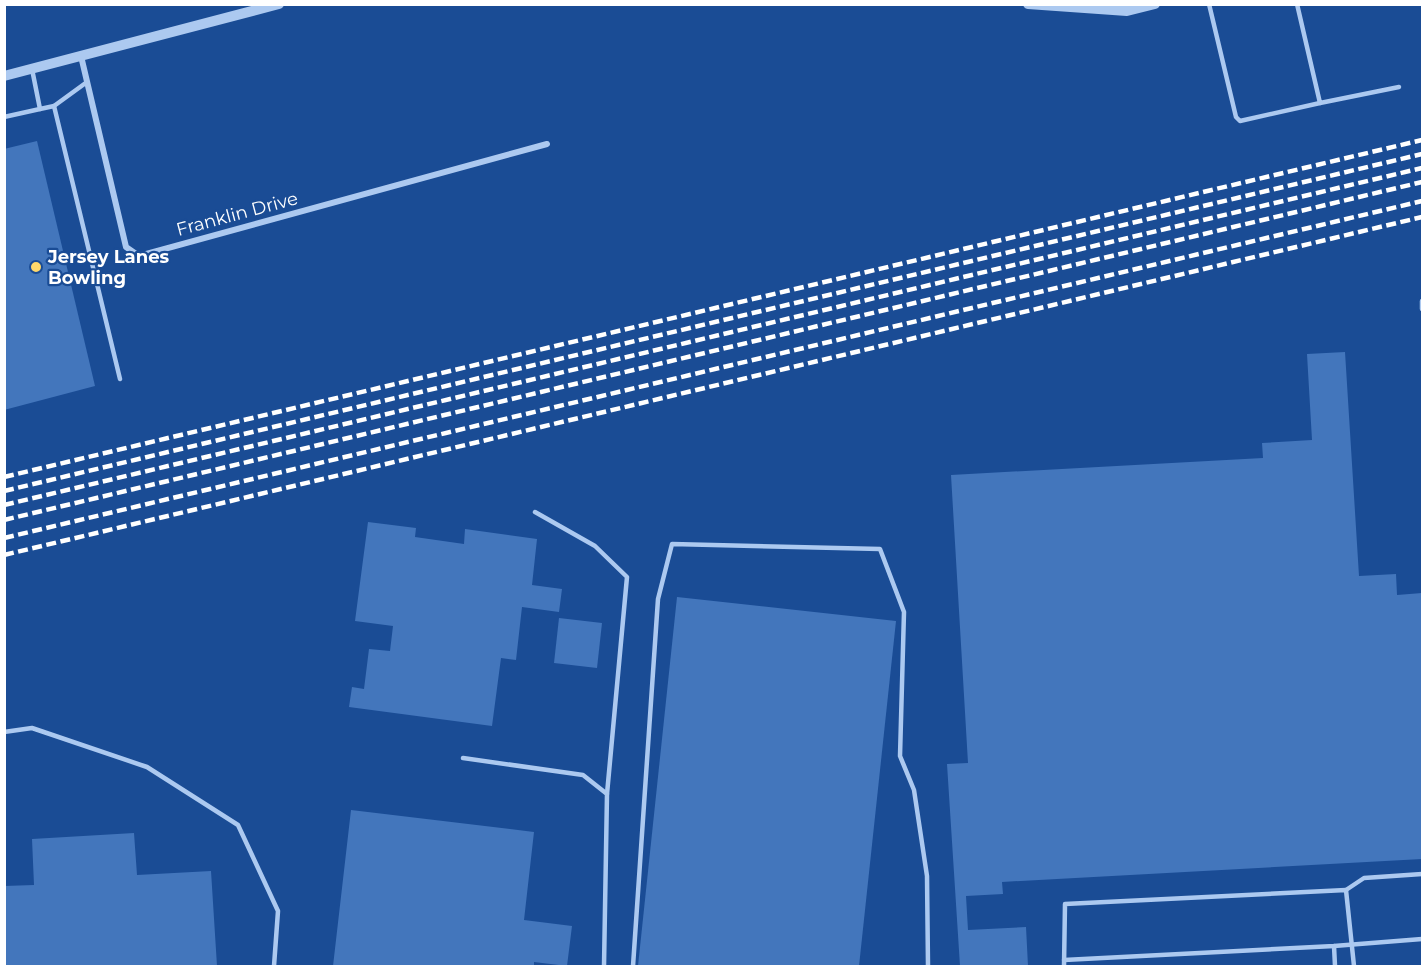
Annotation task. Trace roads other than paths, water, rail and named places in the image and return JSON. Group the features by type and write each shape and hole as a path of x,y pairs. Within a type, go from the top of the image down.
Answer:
{"street":[{"path":"4,76 279,4"},
{"path":"1028,4 1127,11 1155,4"},
{"name":"Franklin Drive","path":"81,56 126,247 139,256 547,144"}],"lane":[{"path":"1209,4 1236,117 1240,122 1399,87"},
{"path":"1297,4 1320,103"},
{"path":"32,69 40,109"},
{"path":"4,117 54,106 87,82"},
{"path":"54,106 120,379"},
{"path":"1422,301 1422,309"},
{"path":"535,512 595,546 627,577 606,794 604,966"},
{"path":"633,966 658,598 672,544 880,549 904,612 900,756 914,790 927,876 928,966"},
{"path":"4,732 32,728 147,767 238,825 278,912 274,966"},
{"path":"463,758 583,775 606,794"},
{"path":"1422,874 1364,878 1346,890 1065,904 1064,963 1422,939"},
{"path":"1346,890 1354,966"},
{"path":"1334,946 1335,966"}],"railway":[{"path":"4,477 1422,140"},
{"path":"4,491 1422,154"},
{"path":"4,505 1422,168"},
{"path":"4,520 1422,182"},
{"path":"4,538 1422,201"},
{"path":"4,555 1422,217"}],"place":[{"name":"Jersey Lanes Bowling","path":"36,267"}]}
